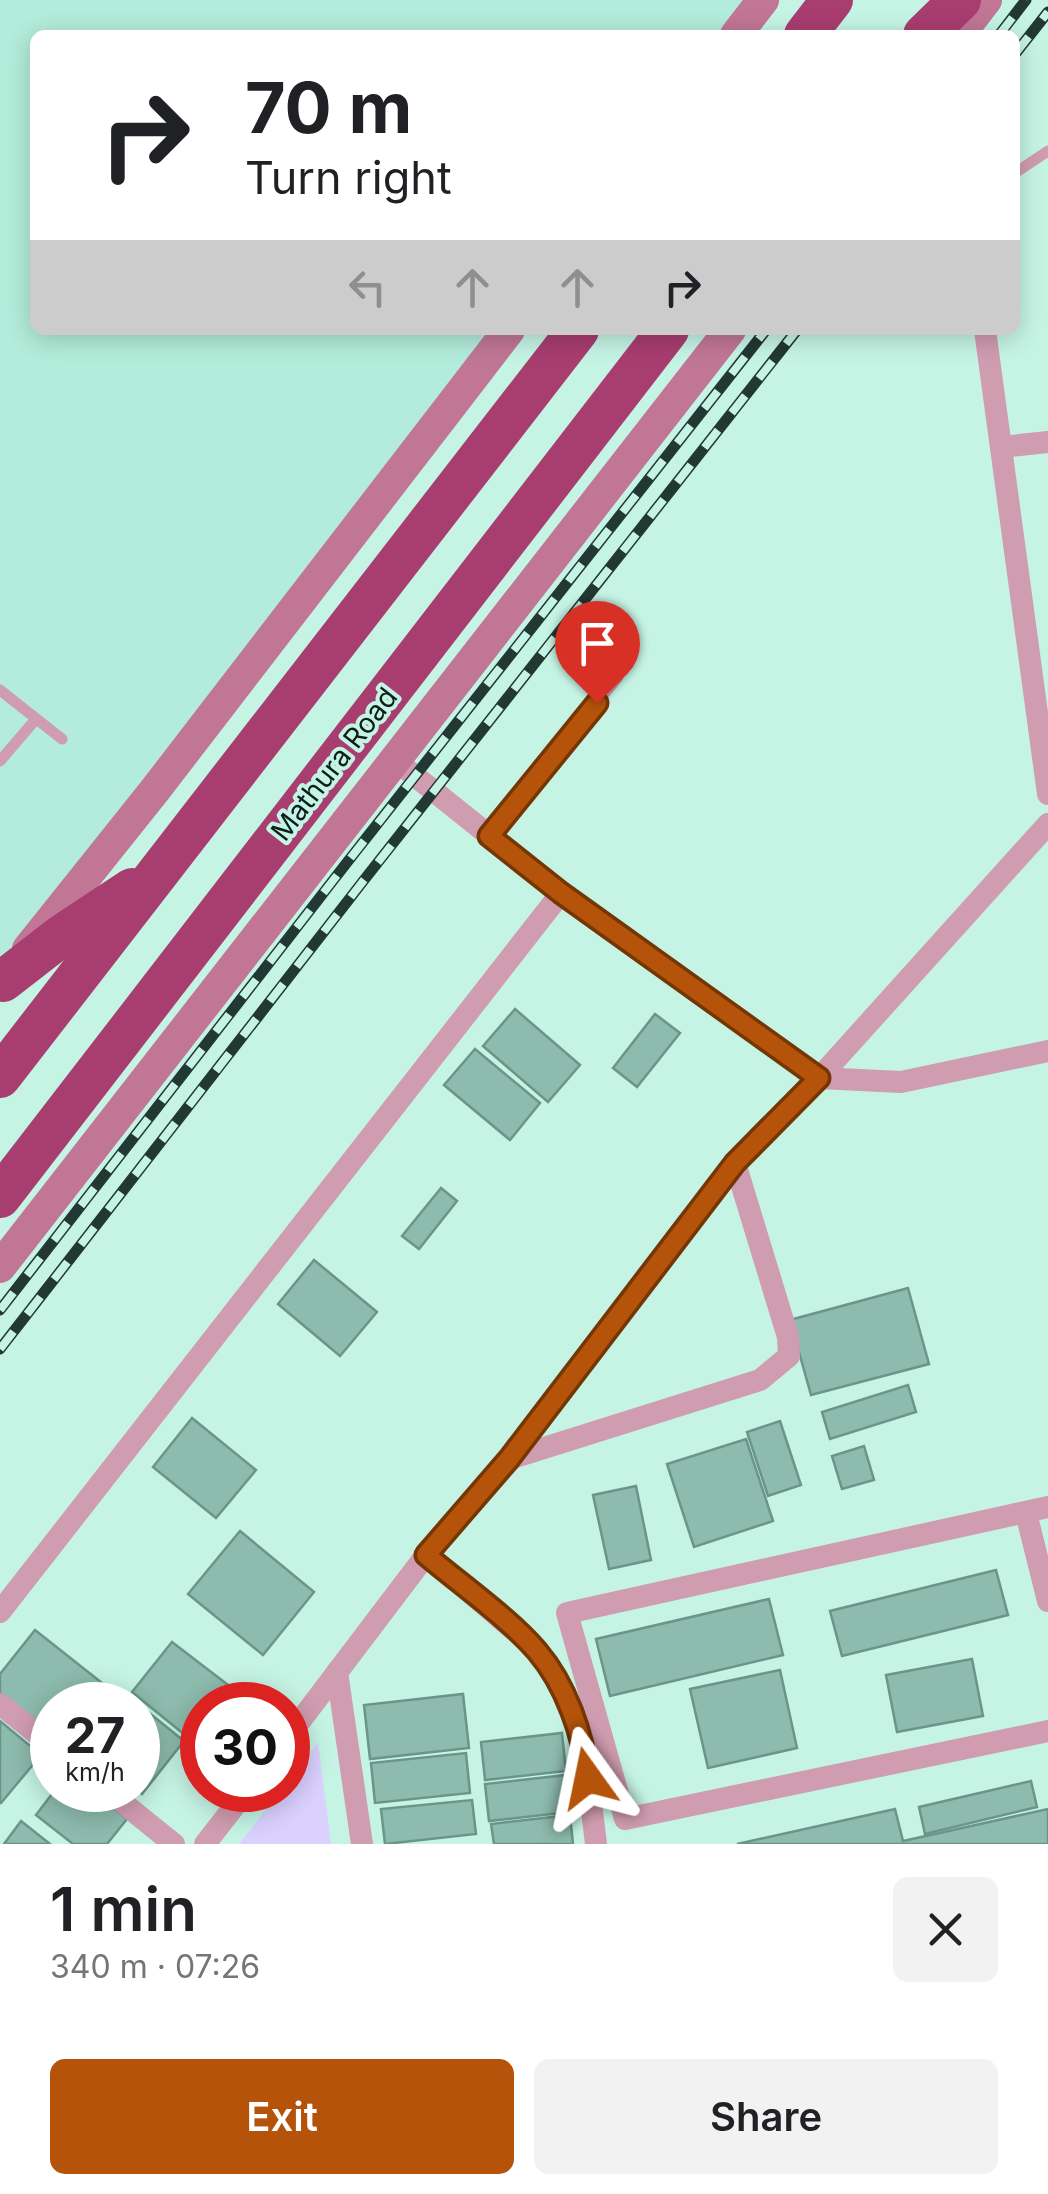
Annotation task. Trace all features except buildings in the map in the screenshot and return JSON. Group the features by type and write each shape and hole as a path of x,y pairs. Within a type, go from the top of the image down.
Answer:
{"highway":[{"path":"809,30 832,0"},
{"path":"899,30 922,0"},
{"path":"929,30 960,0"},
{"path":"0,1077 574,335"},
{"name":"Mathura Road","path":"0,1197 664,335"},
{"path":"1,982 61,936 162,869"}],"main road":[{"path":"740,30 763,0"},
{"path":"963,30 986,0"},
{"path":"1,982 167,775 505,335"},
{"path":"0,1267 726,335"}],"street":[{"path":"986,335 1048,794"},
{"path":"1001,447 1048,442"},
{"path":"395,760 561,893 819,1078 902,1082 1048,1050"},
{"path":"310,1708 426,1555 509,1459 735,1163 819,1078 1048,824"},
{"path":"0,1612 561,893"},
{"path":"509,1459 760,1380 789,1356 788,1337 735,1163"},
{"path":"1048,1601 1037,1510 566,1613 625,1819 1048,1732"},
{"path":"426,1555 536,1650 557,1680 584,1745 596,1844"},
{"path":"337,1672 362,1844"},
{"path":"0,1704 30,1728"},
{"path":"134,1812 174,1844"},
{"path":"206,1844 230,1812"}],"lane":[{"path":"1020,169 1048,151"},
{"path":"489,836 618,677"},
{"path":"0,690 62,739"},
{"path":"0,761 36,718"}],"shaded area":[{"path":"0,0 772,0 748,30 30,30 30,335 511,335 0,993"},
{"path":"318,1742 331,1844 239,1844 264,1812 310,1812 310,1752"}],"railway":[{"path":"1003,30 1026,0"},
{"path":"1020,48 1048,12"},
{"path":"0,1310 762,335"},
{"path":"0,1349 793,335"}],"route":[{"path":"588,1778 584,1745 557,1680 536,1650 426,1555 509,1459 735,1163 819,1078 561,893 489,836 597,703"}]}
